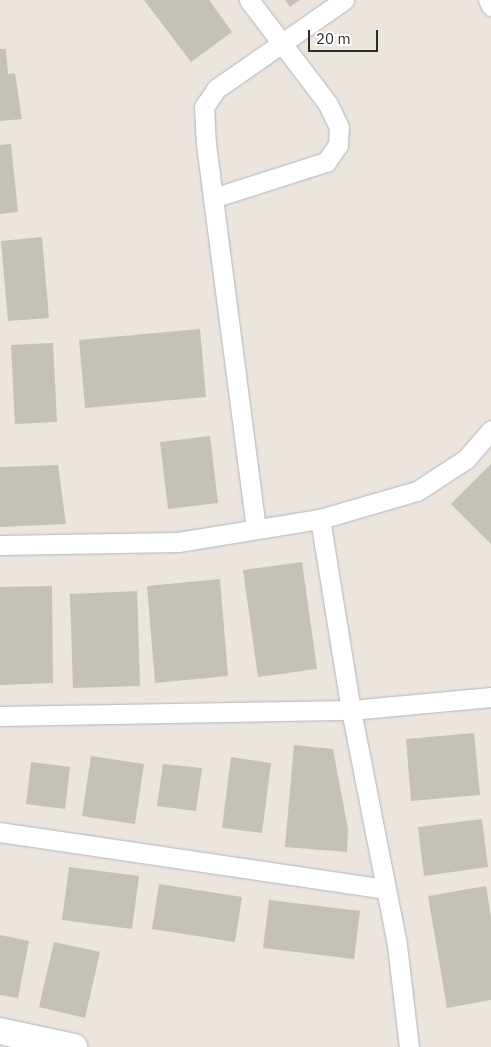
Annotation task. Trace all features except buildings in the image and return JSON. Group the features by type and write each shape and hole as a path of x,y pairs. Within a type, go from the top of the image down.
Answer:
{"main road":[{"path":"0,1031 74,1047"}],"street":[{"path":"213,198 326,162 338,145 339,126 328,104 249,0"},
{"path":"256,529 213,198 204,107 216,89 284,45 344,0"},
{"path":"488,0 491,6"},
{"path":"0,545 178,542 320,519 417,491 466,459 491,430"},
{"path":"320,519 351,710 397,945 409,1047"},
{"path":"0,716 351,710 491,697"},
{"path":"0,832 386,889"}]}
